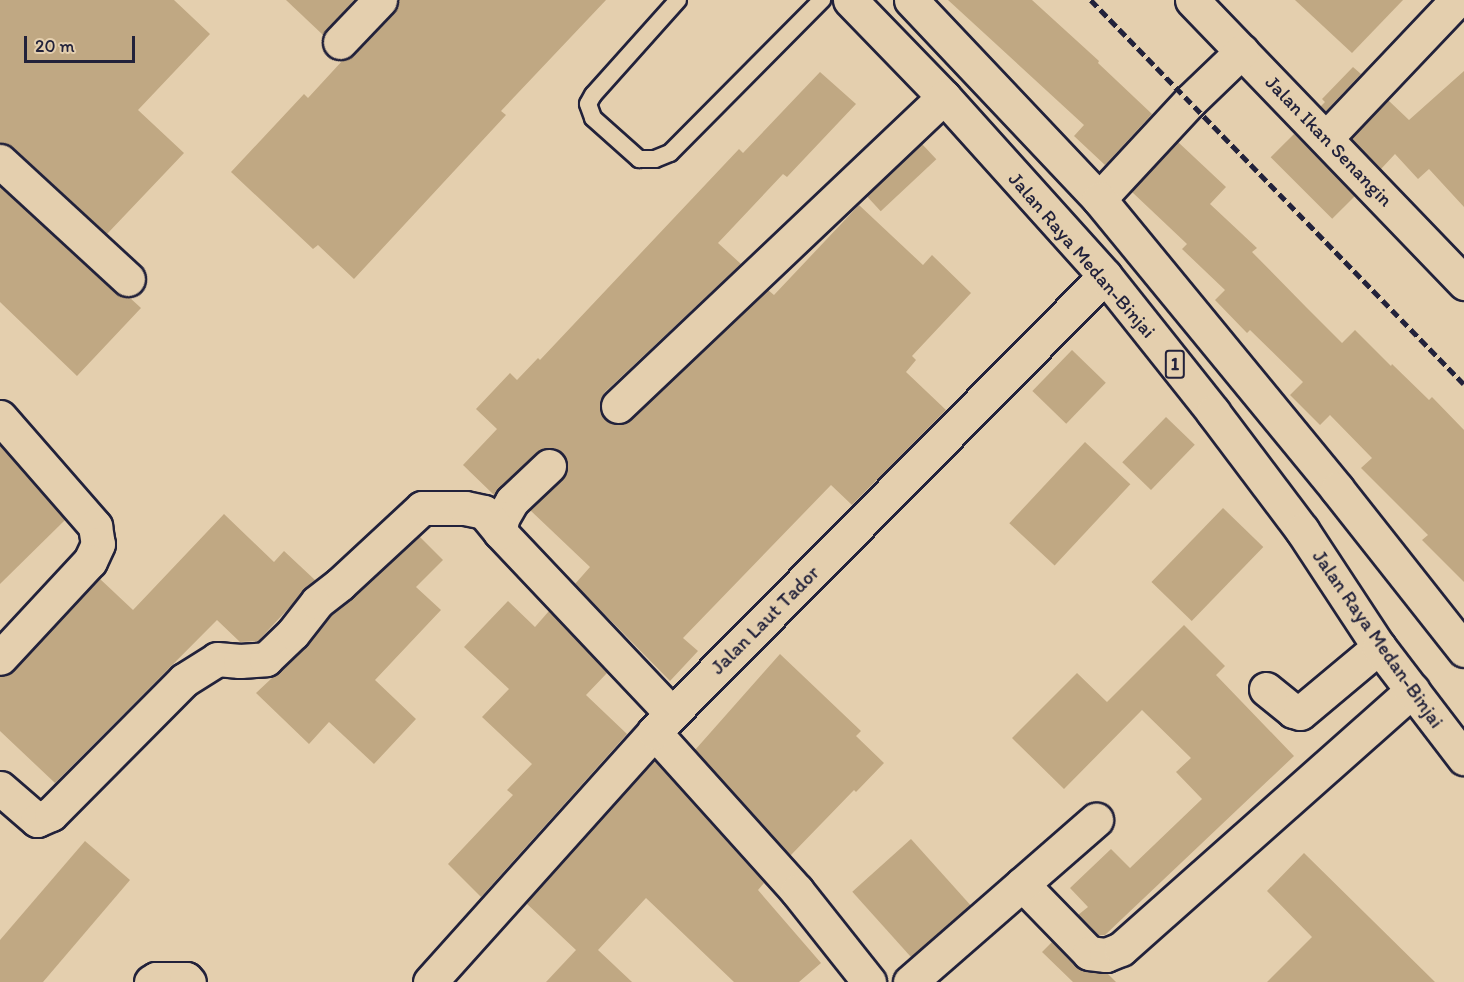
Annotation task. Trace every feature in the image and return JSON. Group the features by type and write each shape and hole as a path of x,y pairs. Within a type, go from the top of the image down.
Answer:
{"street":[{"path":"340,42 380,0"},
{"name":"Jalan Raya Medan-Binjai","path":"850,0 944,97 1105,276 1213,412 1295,521 1379,647 1464,758"},
{"name":"1","path":"911,0 1099,199 1330,480 1464,650"},
{"name":"Jalan Ikan Senangin","path":"1192,0 1464,283"},
{"path":"1326,137 1457,0"},
{"path":"1099,199 1190,101 1242,51"},
{"path":"618,406 944,97"},
{"path":"0,161 128,279"},
{"name":"Jalan Laut Tador","path":"437,980 663,723 1105,276"},
{"path":"0,417 95,526 98,544 90,561 0,658"},
{"path":"500,532 502,518 512,501 549,466"},
{"path":"0,788 37,820 51,814 184,680 217,659 240,662 266,659 293,633 317,602 340,584 422,508 465,508 484,512 663,723 869,982"},
{"path":"1266,688 1293,711 1300,713 1379,647"},
{"path":"1022,884 1089,953 1106,955 1121,949 1413,690"},
{"path":"910,982 1096,820"},
{"path":"151,982 156,979 186,979 189,982"}],"lane":[{"path":"678,0 588,104 593,118 639,159 655,159 670,153 822,0"}],"building":[{"path":"0,0 174,0 210,34 138,110 184,153 107,234 13,147 0,143"},
{"path":"286,0 354,0 323,35"},
{"path":"398,0 606,0 501,111 506,115 354,279 318,245 313,249 231,172 304,94 308,98 343,60 354,55 394,13"},
{"path":"948,0 1032,0 1099,61 1098,63 1152,114 1105,165 1074,136 1084,125"},
{"path":"1295,0 1403,0 1352,53"},
{"path":"1353,67 1361,74 1325,112 1320,107 1325,102 1322,99"},
{"path":"1464,71 1464,207 1429,169 1418,179 1395,154 1381,169 1351,139 1388,100 1409,120"},
{"path":"820,72 856,104 787,177 783,174 718,243 741,264 605,392 600,401 600,411 605,419 613,424 623,424 631,420 768,290 774,295 859,205 923,265 932,255 971,293 912,356 916,360 906,372 946,410 852,505 831,485 683,638 698,651 670,681 575,584 590,567 530,510 567,472 567,462 563,454 554,448 545,448 537,452 494,495 463,465 497,429 476,409 510,373 517,380 538,358 540,360 739,149 743,153"},
{"path":"1294,134 1356,196 1332,219 1271,157"},
{"path":"1178,142 1226,187 1210,204 1257,248 1252,252 1306,307 1342,343 1355,330 1429,400 1432,397 1464,430 1464,582 1422,540 1428,535 1361,468 1372,458 1330,415 1320,425 1290,395 1303,382 1250,330 1247,333 1215,300 1225,290 1182,249 1187,244 1132,192"},
{"path":"922,144 936,159 881,211 866,196"},
{"path":"0,186 115,293 129,297 141,308 77,376 0,302"},
{"path":"1072,350 1106,383 1066,424 1032,391"},
{"path":"1166,417 1195,445 1151,490 1122,462"},
{"path":"1085,442 1130,484 1055,565 1009,523"},
{"path":"0,446 65,520 0,584"},
{"path":"1223,508 1263,547 1192,621 1151,582"},
{"path":"224,514 274,562 284,551 315,580 258,641 240,642 217,620 55,783 0,731 0,676 14,671 99,578 133,610"},
{"path":"419,536 443,560 416,587 441,610 375,680 416,719 374,764 329,722 309,744 256,693 306,646 330,615"},
{"path":"508,601 535,627 549,611 607,673 586,695 627,734 481,897 448,864 513,795 507,790 532,764 482,717 509,689 464,647"},
{"path":"1184,625 1225,666 1216,675 1294,756 1105,935 1098,935 1078,915 1088,907 1070,888 1111,849 1130,868 1202,799 1176,772 1191,758 1142,710 1064,789 1012,738 1077,673 1107,702"},
{"path":"780,654 861,731 856,736 884,763 856,792 854,790 790,856 695,750"},
{"path":"654,760 764,883 758,890 821,963 799,982 734,982 646,898 598,950 632,982 546,982 576,950 526,903"},
{"path":"911,839 971,905 912,958 852,892"},
{"path":"85,841 130,880 43,982 0,982 0,940"},
{"path":"1304,853 1435,982 1267,982 1312,937 1267,891"},
{"path":"1052,942 1076,967 1087,972 1107,973 1116,982 1073,982 1042,952"}],"railway":[{"path":"1091,0 1464,384"}]}
